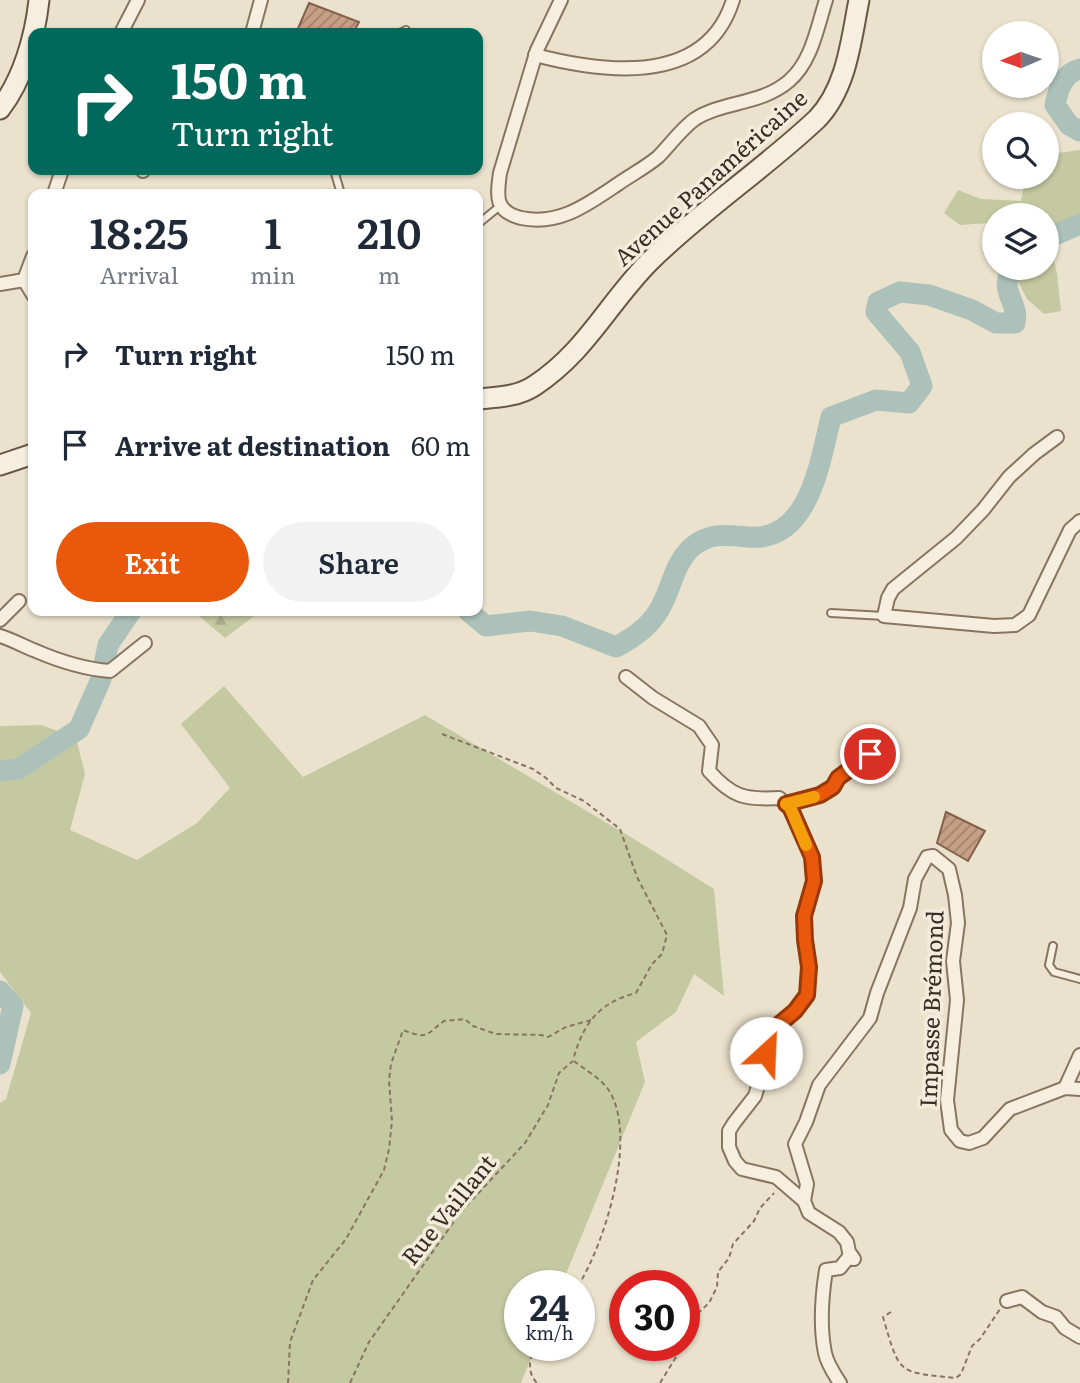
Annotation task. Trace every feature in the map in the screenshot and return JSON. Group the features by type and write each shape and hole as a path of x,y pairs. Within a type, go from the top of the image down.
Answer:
{"main road":[{"path":"32,28 39,0"},
{"name":"Avenue Panaméricaine","path":"483,398 520,393 565,363 660,251 823,113 841,78 859,0"},
{"path":"0,109 12,93 28,46"},
{"path":"0,466 28,456"}],"street":[{"path":"124,28 138,0"},
{"path":"254,28 261,0"},
{"path":"561,0 536,52 500,173 497,192 500,206 510,215 528,219 555,219 574,213 653,161 696,119 774,91 789,80 808,56 825,0"},
{"path":"536,52 623,69 667,66 696,51 717,32 733,0"},
{"path":"23,280 28,268"},
{"path":"0,284 23,280"},
{"path":"23,280 28,288"},
{"path":"1057,437 1009,477 956,538 893,589 884,616 994,626 1015,625 1029,615 1070,530 1080,521"},
{"path":"0,621 19,601"},
{"path":"0,636 34,651 89,669 110,671 145,643"},
{"path":"626,677 653,698 699,726 712,745 709,771 720,783 733,793 752,799 779,798 790,807 812,857 814,881 804,916 809,967 807,995 795,1011 771,1031 758,1089 751,1103 729,1131 729,1147 742,1169 775,1178 803,1202 809,1213 839,1232 847,1242 854,1259 848,1258 840,1268 826,1270 823,1292 825,1355 839,1383"},
{"path":"786,804 820,795 870,754"},
{"name":"Impasse Brémond","path":"803,1202 807,1184 795,1143 806,1122 819,1085 870,1018 910,908 915,879 927,857 933,856 949,869 956,895 958,923 953,961 957,1000 947,1100 951,1130 960,1141 969,1143 983,1138 1010,1109 1065,1088 1080,1089"},
{"path":"1065,1088 1080,1055"},
{"path":"1007,1301 1022,1297 1042,1312 1056,1317 1065,1328 1080,1337"}],"lane":[{"path":"483,221 500,206"},
{"path":"831,613 884,616"},
{"path":"1053,946 1049,965 1054,972 1080,979"}],"path":[{"path":"288,1383 290,1342 313,1280 346,1239 384,1170 392,1121 388,1080 403,1030 419,1037 430,1035 444,1021 465,1019 473,1026 496,1034 548,1037 566,1027 591,1020 599,1010 636,993 652,964 662,954 667,935 637,877 620,829 584,801 556,789 533,769 442,734"},
{"name":"Rue Vaillant","path":"350,1383 369,1342 460,1213 525,1143 548,1105 559,1073 573,1060 579,1041 591,1020"},
{"path":"573,1060 607,1088 616,1108 622,1149 602,1234 585,1270"},
{"path":"700,1311 709,1303 718,1287 718,1272 729,1258 733,1244 754,1221 760,1208 772,1194 788,1188"},
{"path":"891,1312 883,1317 895,1356 901,1366 910,1373 956,1378 968,1359 972,1346 981,1339 995,1315"},
{"path":"529,1361 531,1377 537,1383"},
{"path":"660,1383 674,1361"}],"green space":[{"path":"1080,150 1080,226 1059,231 1059,203 982,203 982,223 960,225 944,213 958,190 981,199 1021,201 1024,189 1059,189 1059,153"},
{"path":"1017,280 1058,280 1061,311 1044,314 1027,299"},
{"path":"199,616 254,616 225,638"},
{"path":"224,686 303,777 425,715 714,889 724,996 694,974 676,1012 636,1042 645,1082 568,1270 504,1270 504,1361 530,1361 521,1383 0,1383 0,1103 6,1099 31,1013 0,972 0,726 42,725 76,738 85,774 70,830 137,860 197,823 230,788 181,724"}],"building":[{"path":"309,3 359,22 356,28 298,28"},
{"path":"946,812 985,831 968,861 937,843"}],"waterway":[{"path":"1080,69 1065,78 1055,105 1069,125 1080,131"},
{"path":"1059,233 1080,224"},
{"path":"474,616 486,626 530,621 562,626 616,647 644,628 653,618 662,605 680,562 692,547 705,539 718,536 769,535 785,527 798,514 816,476 831,417 876,400 909,403 922,386 910,352 876,312 878,302 900,292 929,295 972,310 996,323 1015,323 1016,315 1008,280"},
{"path":"0,771 18,769 79,729 101,679 108,645 128,616"},
{"path":"0,991 13,1006 0,1064"}],"slow traffic":[{"path":"806,845 790,807 786,804 814,797"}],"route":[{"path":"766,1053 771,1031 795,1011 807,995 809,967 804,916 814,881 812,857 790,807 786,804 820,795 870,754"}]}
